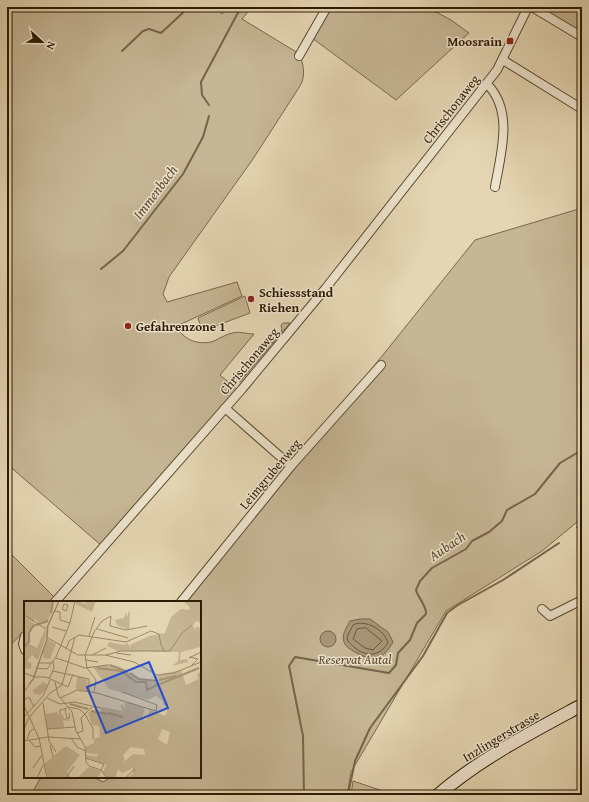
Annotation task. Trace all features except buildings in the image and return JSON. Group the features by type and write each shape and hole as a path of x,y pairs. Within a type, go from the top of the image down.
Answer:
{"street":[{"path":"298,56 327,7"},
{"name":"Chrischonaweg","path":"56,601 225,408 322,294 487,84 503,60 517,25 528,7"},
{"path":"532,7 582,37"},
{"path":"503,60 582,109"},
{"path":"487,84 494,91 504,116 502,148 494,187"},
{"name":"Leimgrubenweg","path":"182,601 291,466 381,365"},
{"path":"225,408 291,466"},
{"path":"542,609 550,616 582,600"},
{"name":"Inzlingerstrasse","path":"438,795 464,775 515,741 582,705"}],"green space":[{"path":"7,7 218,7 222,14 229,7 252,7 242,19 298,53 303,65 304,74 300,86 253,159 169,277 163,294 167,302 237,282 242,296 177,326 179,331 187,338 192,341 203,343 214,341 234,332 254,334 220,375 240,392 102,546 7,464"},
{"path":"330,7 427,7 451,20 469,33 396,100 312,38"},
{"path":"538,7 582,7 582,33"},
{"name":"Reservat Autal","path":"582,208 582,518 542,551 446,611 351,772 347,795 31,795 40,778 95,778 103,782 109,778 201,778 201,601 186,601 475,240"},
{"name":"Gefahrenzone 1","path":"245,296 250,313 202,331 198,318"},
{"path":"283,323 290,323 240,382 237,381 238,374 241,370 244,376 255,363 254,359 257,356 258,360 269,346 268,342 270,340 272,343 277,337 275,334 277,331 279,334 282,330 281,325"},
{"path":"7,550 55,598 52,601 24,601 24,631 7,649"},
{"path":"353,781 383,791 388,795 351,795"}],"water":[{"path":"370,619 388,632 393,642 385,653 377,658 367,657 352,650 347,646 343,639 350,621"},
{"path":"328,631 335,636 336,639 331,646 328,647 321,642 320,639 325,632"}],"waterway":[{"path":"122,51 143,31 149,29 161,33 189,7"},
{"name":"Immenbach","path":"209,105 202,95 201,82 241,7"},
{"name":"Immenbach","path":"101,269 123,251 183,174 203,137 209,116"},
{"name":"Aubach","path":"304,795 303,736 289,666 295,657 389,673 396,665 398,653 410,640 417,623 426,614 425,608 416,590 420,581 432,568 466,549 472,541 489,532 502,521 507,510 535,494 560,463 582,450"},
{"name":"Aubach","path":"577,527 582,523"},
{"name":"Aubach","path":"348,795 355,761 370,728 423,656 447,613 458,605 503,580 559,543"}],"place":[{"name":"Moosrain","path":"510,41"},
{"name":"Schiessstand Riehen","path":"251,299"},
{"name":"Gefahrenzone 1","path":"128,326"}]}
